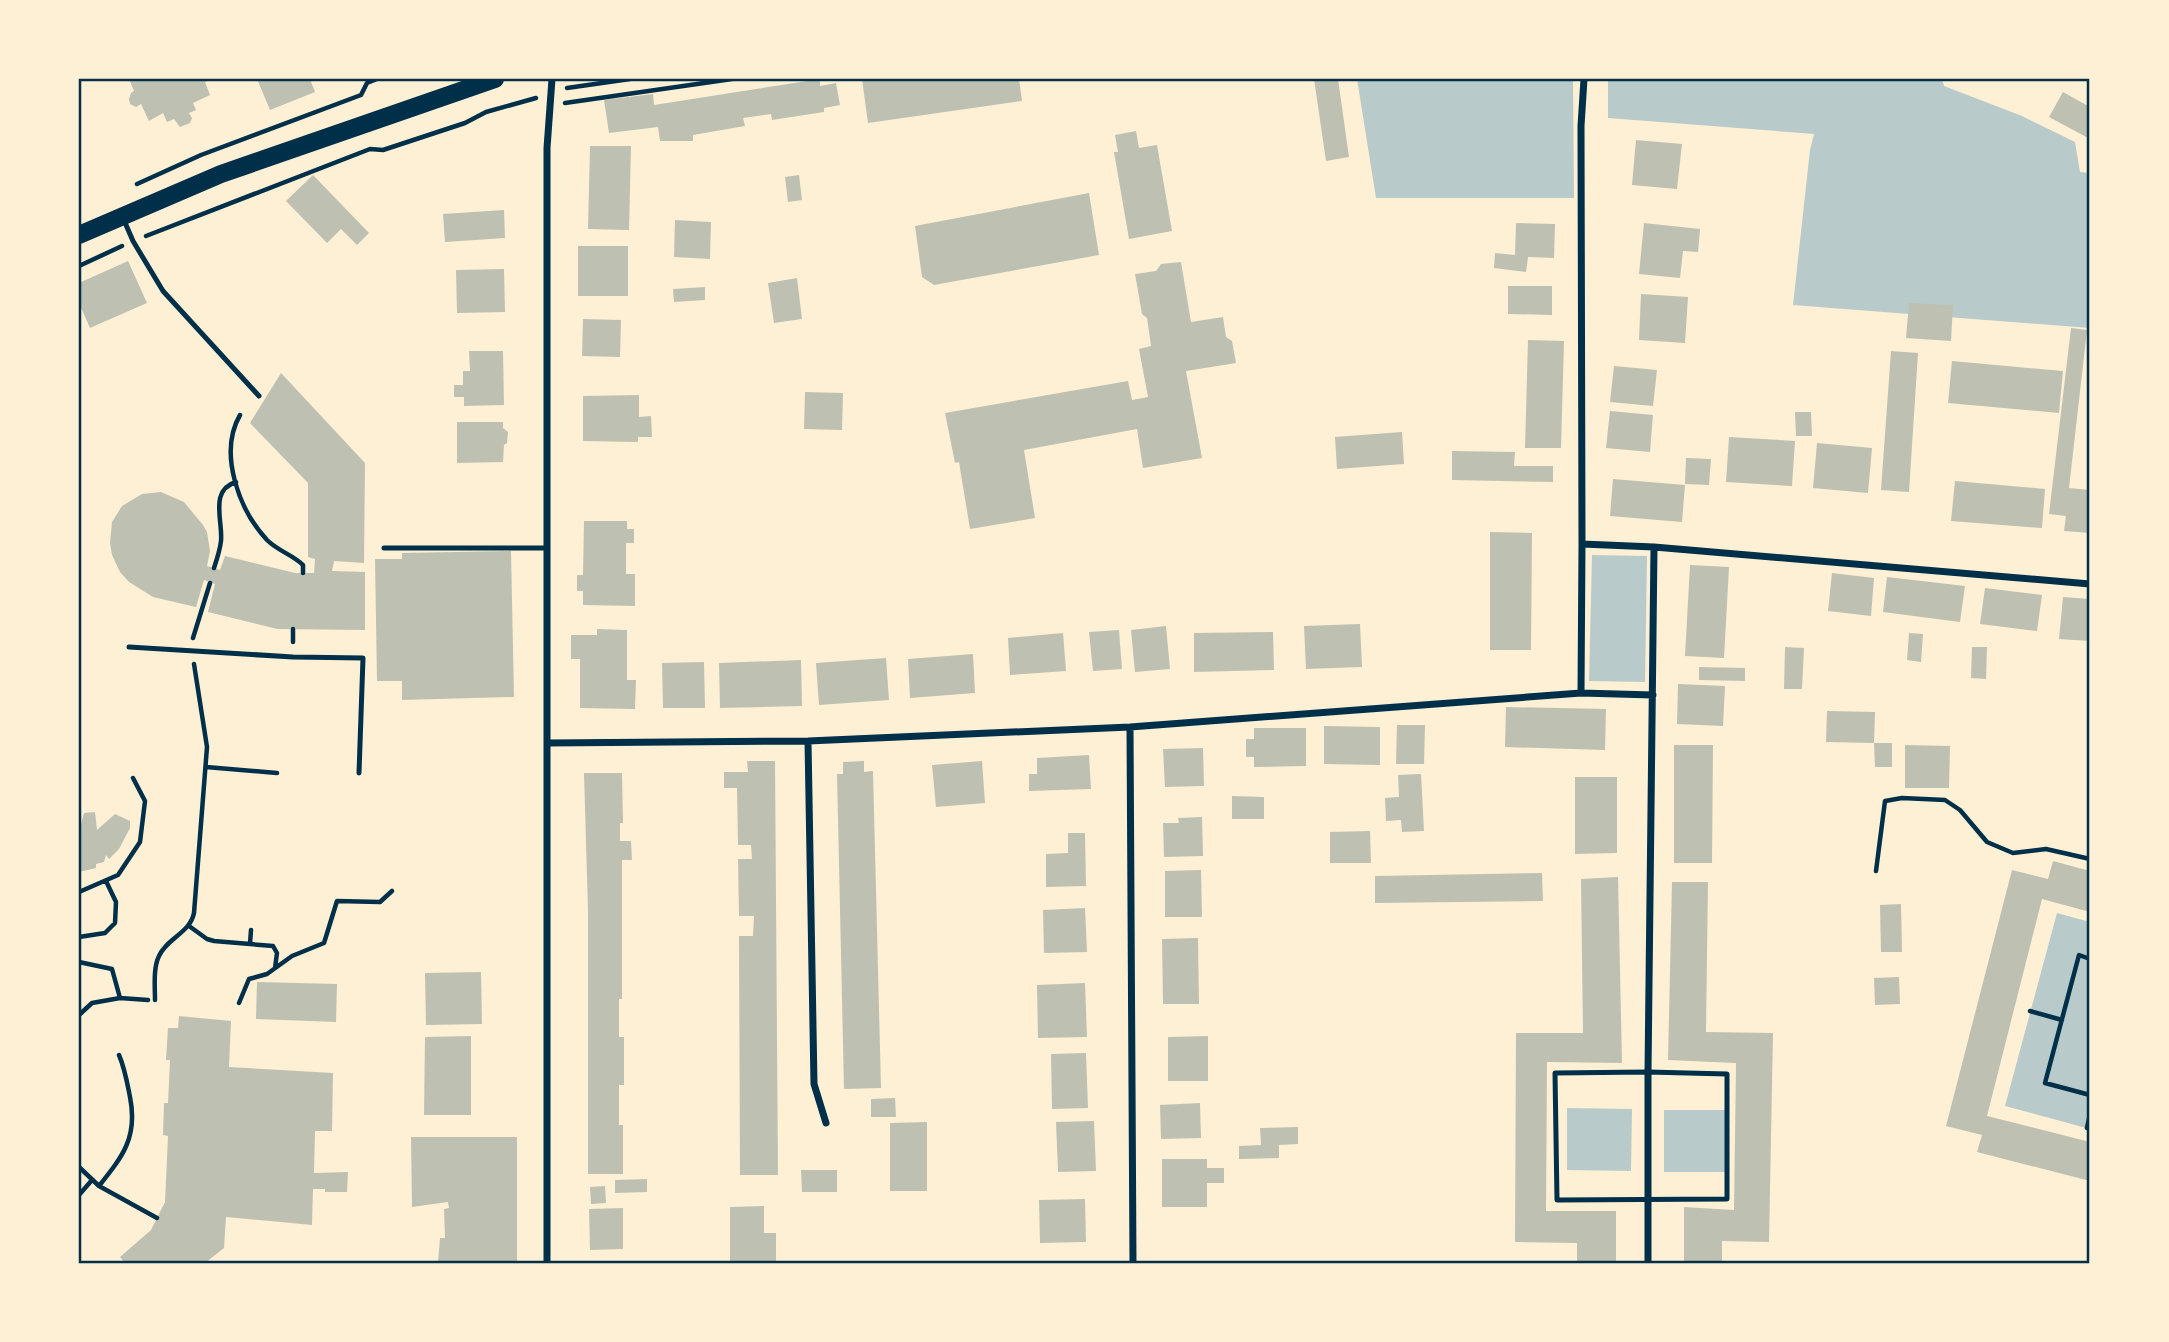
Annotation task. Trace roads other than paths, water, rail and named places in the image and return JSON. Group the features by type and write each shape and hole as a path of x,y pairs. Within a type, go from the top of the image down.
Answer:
{"main road":[{"path":"79,235 222,174 491,79"}],"street":[{"path":"547,1263 547,548 549,95 552,79"},
{"path":"1580,693 1581,126 1584,79"},
{"path":"1582,544 1654,547 2090,584"},
{"path":"1648,1263 1654,547"},
{"path":"548,743 808,741 1130,727 1580,693 1653,695"},
{"path":"1130,727 1133,1263"},
{"path":"808,741 814,1084 826,1123"}],"lane":[{"path":"122,215 133,241 163,291 259,396"},
{"path":"384,548 547,548"},
{"path":"129,647 293,657 363,658 359,773"},
{"path":"1648,1072 1727,1074 1727,1199 1557,1200 1555,1073 1648,1072"}]}
